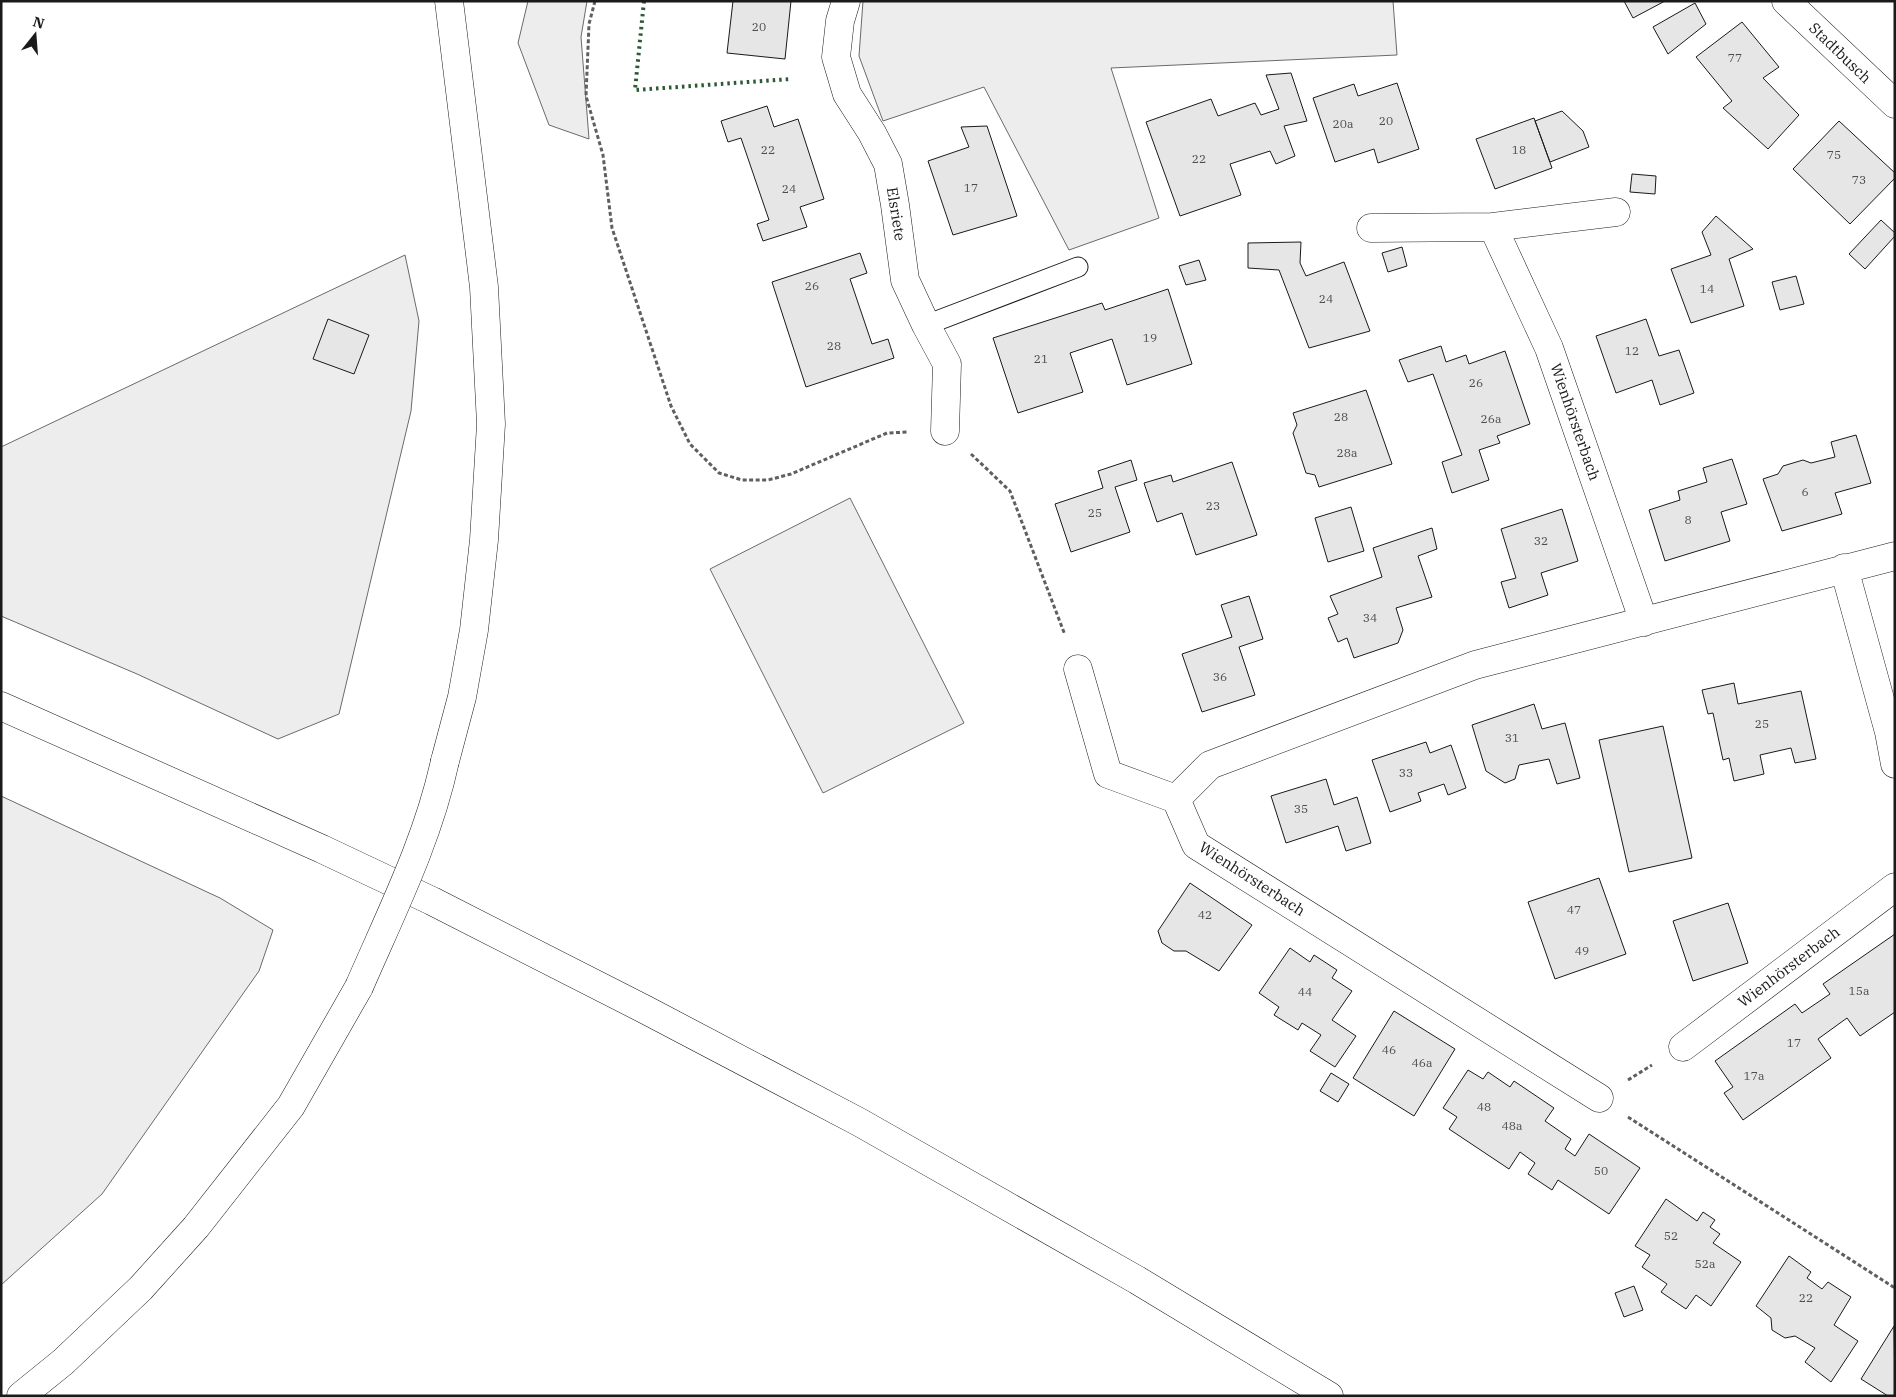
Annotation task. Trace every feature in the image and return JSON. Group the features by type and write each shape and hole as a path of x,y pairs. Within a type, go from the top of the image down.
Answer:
{"street":[{"path":"21,1396 63,1362 141,1288 196,1227 291,1106 359,986 410,871 440,786 462,697 474,630 484,540 491,424 484,287 449,1"},
{"name":"Elsriete","path":"846,1 840,21 836,57 847,94 872,133 888,164 896,204 905,280 926,325 948,364 945,430"},
{"name":"Stadtbusch","path":"1786,1 1895,104"},
{"path":"1371,228 1493,227 1616,212"},
{"name":"Wienhörsterbach","path":"1493,227 1549,348 1644,622"},
{"path":"1078,669 1108,774 1176,799 1210,764 1475,665 1895,556"},
{"path":"1844,568 1889,732 1895,764"},
{"path":"1,706 322,849 432,901 646,1010 867,1127 1137,1280 1329,1396"},
{"name":"Wienhörsterbach","path":"1176,799 1196,845 1599,1098"},
{"name":"Wienhörsterbach","path":"1683,1047 1895,887"}],"lane":[{"path":"926,325 1078,267"}],"path":[{"path":"595,1 589,24 586,96 603,155 612,228 671,406 690,444 719,473 742,480 768,480 791,474 887,432 945,430 1010,490 1078,669"},
{"path":"1683,1047 1599,1098 1895,1288"}],"shaded area":[{"path":"528,1 587,1 581,37 589,139 549,125 518,43"},
{"path":"863,1 1393,1 1397,55 1111,68 1159,218 1069,250 984,87 883,121 859,56"},
{"path":"405,255 419,321 411,411 339,714 278,739 137,674 1,616 1,447"},
{"path":"850,498 964,723 823,793 710,569"},
{"path":"1,796 220,898 273,930 259,971 102,1194 1,1285"}],"building":[{"path":"733,1 791,1 785,59 727,53"},
{"path":"1624,1 1665,1 1633,18"},
{"path":"1695,3 1706,24 1668,54 1653,27"},
{"path":"1742,22 1779,67 1763,78 1799,115 1768,149 1723,108 1732,101 1696,57"},
{"path":"1291,73 1307,121 1284,126 1295,156 1276,164 1270,151 1230,164 1241,195 1180,216 1146,122 1211,99 1218,116 1255,103 1261,115 1279,109 1266,75"},
{"path":"1397,83 1419,149 1378,163 1374,149 1335,162 1313,98 1354,84 1358,96"},
{"path":"767,106 774,127 798,119 824,199 800,207 807,227 763,241 757,224 769,220 741,138 728,142 721,121"},
{"path":"1562,111 1583,131 1589,147 1550,162 1535,121"},
{"path":"1534,118 1552,168 1495,189 1476,139"},
{"path":"1839,121 1895,173 1895,178 1850,224 1793,169"},
{"path":"987,126 1017,216 953,235 928,161 969,147 961,127"},
{"path":"1632,174 1656,176 1655,194 1630,192"},
{"path":"1716,216 1753,249 1729,259 1744,306 1691,323 1671,269 1711,255 1702,232"},
{"path":"1881,220 1895,233 1895,236 1865,269 1849,254"},
{"path":"1301,242 1300,263 1306,276 1344,262 1370,331 1309,348 1279,270 1248,268 1248,243"},
{"path":"1402,247 1407,266 1388,272 1382,253"},
{"path":"860,253 867,273 850,279 872,344 888,339 894,358 806,387 772,282"},
{"path":"1199,260 1206,280 1186,285 1179,266"},
{"path":"1796,276 1804,304 1780,310 1772,282"},
{"path":"1168,289 1192,364 1127,385 1112,339 1070,353 1083,392 1018,413 993,338 1102,303 1105,310"},
{"path":"328,319 369,335 354,374 313,359"},
{"path":"1646,319 1659,356 1679,350 1694,393 1660,405 1652,380 1616,393 1596,336"},
{"path":"1441,346 1446,362 1466,355 1469,364 1505,351 1530,424 1497,436 1500,443 1479,450 1489,480 1452,493 1442,462 1462,455 1433,374 1408,382 1399,360"},
{"path":"1366,390 1392,464 1319,487 1315,475 1306,473 1293,433 1297,425 1293,413"},
{"path":"1856,435 1871,483 1835,493 1842,514 1782,531 1763,479 1778,474 1783,466 1803,460 1811,463 1835,457 1831,442"},
{"path":"1732,459 1747,504 1721,512 1730,541 1665,561 1649,510 1680,500 1678,491 1707,482 1703,468"},
{"path":"1131,460 1137,480 1115,487 1130,532 1071,552 1055,504 1103,488 1098,471"},
{"path":"1232,462 1257,535 1196,555 1182,513 1157,522 1144,483 1171,475 1173,482"},
{"path":"1351,507 1364,551 1328,562 1315,518"},
{"path":"1562,509 1578,561 1541,573 1548,595 1509,608 1501,582 1516,578 1501,529"},
{"path":"1432,528 1437,549 1418,556 1432,597 1396,608 1403,630 1398,643 1354,658 1347,638 1338,642 1328,618 1338,614 1330,596 1382,577 1373,548"},
{"path":"1249,596 1263,639 1239,647 1255,695 1202,712 1182,654 1232,637 1221,605"},
{"path":"1734,683 1738,704 1801,691 1816,759 1795,763 1791,748 1760,755 1764,774 1734,781 1729,758 1723,760 1713,713 1708,714 1702,690"},
{"path":"1534,704 1542,729 1565,723 1580,778 1557,784 1549,759 1519,765 1515,779 1505,783 1486,771 1472,725"},
{"path":"1663,726 1692,858 1629,872 1599,740"},
{"path":"1426,742 1430,753 1451,745 1466,788 1448,795 1444,784 1418,793 1421,801 1390,812 1372,760"},
{"path":"1326,779 1334,805 1357,797 1371,843 1346,851 1338,826 1286,843 1271,796"},
{"path":"1599,878 1626,954 1555,979 1528,902"},
{"path":"1190,883 1252,925 1219,971 1186,951 1174,951 1162,943 1158,931"},
{"path":"1728,903 1748,963 1693,981 1673,921"},
{"path":"1895,934 1895,1012 1860,1036 1847,1018 1818,1039 1831,1058 1743,1120 1724,1093 1733,1087 1715,1061 1795,1004 1802,1013 1830,994 1823,984"},
{"path":"1290,948 1310,962 1314,955 1337,970 1332,978 1352,991 1332,1020 1356,1036 1335,1067 1310,1051 1321,1035 1302,1023 1298,1030 1274,1015 1279,1007 1259,993"},
{"path":"1394,1011 1455,1049 1414,1116 1353,1078"},
{"path":"1468,1070 1483,1079 1488,1072 1510,1087 1514,1081 1554,1108 1545,1121 1571,1139 1565,1149 1575,1156 1589,1134 1640,1168 1609,1214 1558,1180 1552,1190 1528,1174 1535,1163 1520,1152 1509,1169 1449,1129 1457,1117 1443,1108"},
{"path":"1331,1073 1349,1084 1338,1102 1320,1091"},
{"path":"1666,1199 1697,1221 1703,1212 1715,1220 1710,1227 1720,1234 1713,1243 1741,1262 1711,1306 1696,1295 1686,1309 1661,1292 1667,1284 1642,1267 1650,1255 1635,1246"},
{"path":"1789,1256 1811,1272 1807,1278 1822,1289 1828,1282 1851,1297 1834,1325 1858,1341 1831,1382 1805,1362 1815,1348 1795,1336 1785,1338 1772,1330 1771,1318 1756,1306"},
{"path":"1634,1286 1643,1310 1624,1317 1615,1293"},
{"path":"1894,1326 1895,1396 1888,1396 1861,1379"}],"hedge":[{"path":"644,1 635,90 791,79"}]}
